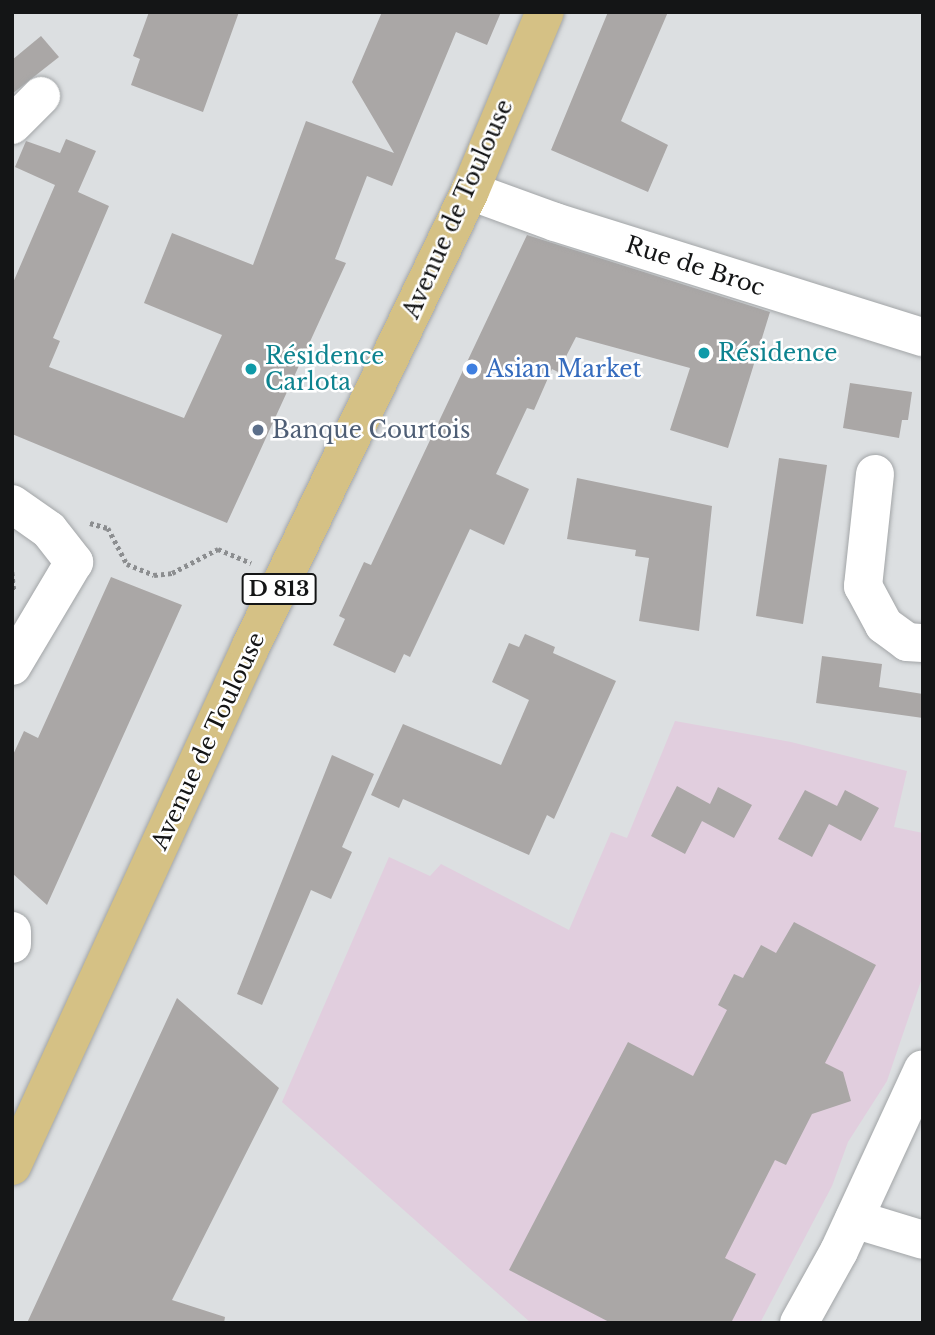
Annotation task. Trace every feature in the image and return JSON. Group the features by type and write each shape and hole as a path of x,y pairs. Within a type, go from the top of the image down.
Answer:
{"main road":[{"name":"Avenue de Toulouse","path":"12,1166 250,648 470,191 545,12"}],"street":[{"path":"12,125 41,96"},
{"name":"Rue de Broc","path":"470,191 555,222 923,337"},
{"path":"875,474 863,586 884,625 907,642 923,643"},
{"path":"12,504 49,530 74,562 12,666"},
{"path":"12,931 12,944"},
{"path":"799,1323 854,1219 923,1069"},
{"path":"854,1219 923,1240"}],"path":[{"path":"85,522 108,528 127,564 155,575 172,573 218,549"}],"shaded area":[{"path":"675,721 791,742 907,771 894,827 923,833 923,975 887,1081 848,1142 832,1186 760,1323 531,1323 282,1102 389,857 430,876 441,864 569,930 611,832 627,838"}],"building":[{"path":"149,12 239,12 203,112 131,85 140,59 133,56"},
{"path":"382,12 501,12 487,45 456,32 392,186 367,176 335,259 346,263 227,523 12,434 12,285 55,185 15,167 26,141 60,153 66,139 96,151 78,192 109,206 53,338 60,341 49,367 184,418 222,335 144,303 172,233 253,265 306,121 394,153 352,82"},
{"path":"608,12 668,12 621,121 668,145 648,192 551,150"},
{"path":"41,36 59,57 12,94 12,60"},
{"path":"527,235 770,312 728,448 670,430 690,368 576,337 558,372 552,369 534,410 527,408 496,474 529,489 504,545 470,529 410,657 404,654 395,673 333,645 345,619 339,616 364,562 371,565"},
{"path":"850,383 912,392 908,420 902,420 899,438 843,428"},
{"path":"779,458 827,465 803,624 756,616"},
{"path":"577,478 712,506 699,631 639,621 649,558 635,556 636,550 567,539"},
{"path":"111,577 182,605 47,905 12,873 12,757 24,731 38,738"},
{"path":"525,634 555,647 553,653 616,681 554,819 547,815 529,855 403,799 399,808 371,795 403,724 501,765 529,700 492,682 509,643 519,647"},
{"path":"822,656 882,664 879,687 923,694 923,718 816,703"},
{"path":"332,755 374,774 342,847 352,852 331,899 311,890 262,1005 237,994"},
{"path":"677,786 710,804 718,787 752,805 734,838 702,821 685,854 651,836"},
{"path":"805,790 837,806 845,790 879,808 861,841 829,824 812,857 778,839"},
{"path":"794,922 876,965 825,1063 843,1072 851,1101 812,1114 786,1165 775,1160 725,1258 756,1274 731,1323 611,1323 509,1270 628,1042 693,1076 727,1010 718,1005 734,974 743,978 761,945 776,953"},
{"path":"177,998 279,1088 172,1300 225,1317 224,1323 27,1323"}],"place":[{"name":"Résidence","path":"704,353"},
{"name":"Résidence Carlota","path":"251,369"},
{"name":"Asian Market","path":"472,369"},
{"name":"Banque Courtois","path":"258,430"}]}
